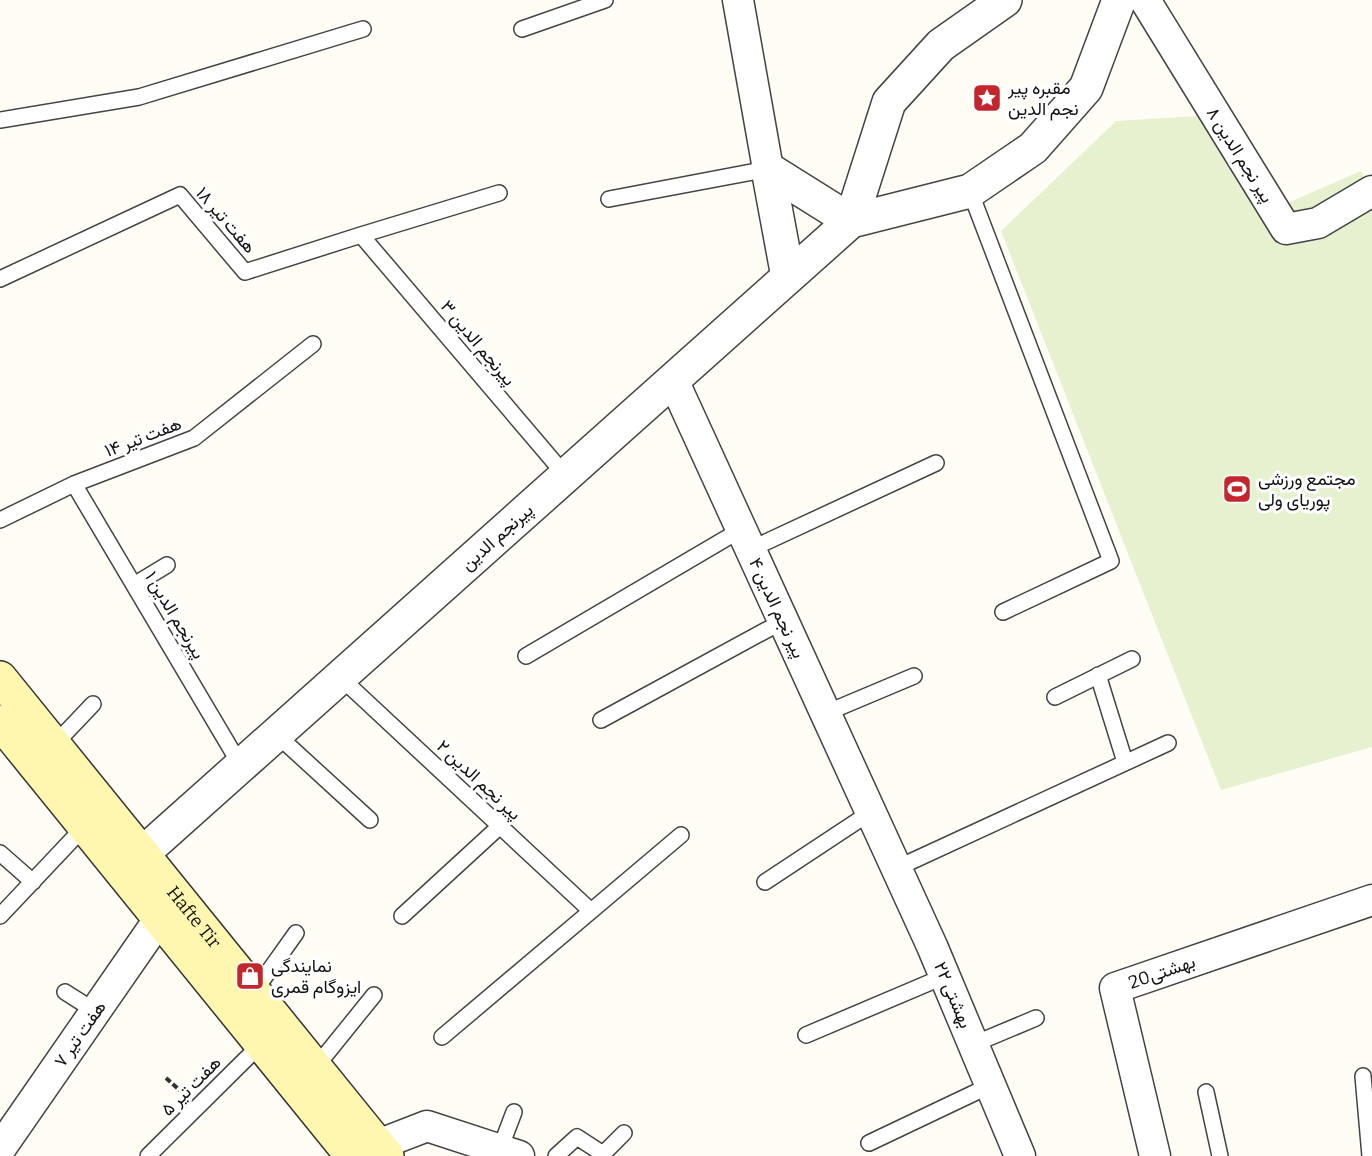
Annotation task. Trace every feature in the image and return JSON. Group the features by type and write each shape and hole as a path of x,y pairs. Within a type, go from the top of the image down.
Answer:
{"main road":[{"name":"Hafte Tir","path":"0,678 54,745 132,863 160,918 261,1044 372,1152"},
{"name":"Hafte Tir","path":"0,722 85,826 132,863 254,992 315,1068 372,1152"}],"street":[{"path":"738,0 788,277"},
{"path":"851,221 889,102 941,45 1005,0"},
{"path":"768,170 851,221 970,191 1033,148 1086,88 1119,0"},
{"name":"پیر نجم الدین ۸","path":"1145,0 1286,229 1318,223 1372,191"},
{"name":"پیرنجم الدین","path":"132,863 851,221"},
{"name":"پیر نجم الدین ۴","path":"673,380 877,824"},
{"name":"بهشتی ۲۲","path":"877,824 945,976 1020,1156"},
{"name":"بهشتی20","path":"1155,1156 1115,988 1372,900"},
{"name":"هفت تیر ۷","path":"0,1149 160,918"},
{"path":"372,1152 427,1126 510,1153"}],"lane":[{"path":"522,29 605,0"},
{"path":"0,120 139,97 363,29"},
{"path":"609,199 768,170"},
{"path":"970,191 1111,561 1003,612"},
{"name":"هفت تیر ۱۸","path":"0,279 180,195 245,272 499,193"},
{"name":"پیرنجم الدین ۳","path":"361,235 566,476"},
{"name":"هفت تیر ۱۴","path":"0,520 74,484 194,438 313,344"},
{"path":"526,656 746,539 936,463"},
{"name":"پیرنجم الدین ۱","path":"74,484 241,766"},
{"path":"134,585 167,565"},
{"path":"601,720 783,621"},
{"path":"1055,697 1132,660"},
{"path":"1098,675 1125,762"},
{"path":"826,713 914,676"},
{"name":"پیر نجم الدین ۲","path":"340,677 591,911"},
{"path":"54,745 93,704"},
{"path":"276,734 370,820"},
{"path":"897,868 1168,742"},
{"path":"765,882 877,824"},
{"path":"0,916 85,826"},
{"path":"402,916 500,826"},
{"path":"442,1037 681,835"},
{"path":"0,853 33,882"},
{"path":"254,992 296,933"},
{"path":"806,1035 945,976"},
{"path":"65,992 95,1011"},
{"path":"315,1068 374,995"},
{"path":"974,1044 1035,1018"},
{"name":"هفت تیر ۵","path":"148,1156 261,1044"},
{"path":"1364,1076 1370,1156"},
{"path":"869,1143 991,1085"},
{"path":"1206,1092 1220,1156"},
{"path":"510,1153 514,1112"},
{"path":"556,1156 577,1137 603,1154 624,1133"}],"green space":[{"name":"مجتمع ورزشی پوریای ولی","path":"1213,115 1264,213 1361,171 1372,194 1372,747 1221,790 1001,231 1116,121"}],"place":[{"name":"مقبره پیر نجم الدین","path":"987,98"},
{"name":"مجتمع ورزشی پوریای ولی","path":"1237,489"},
{"name":"نمایندگی ایزوگام قمری","path":"250,976"}]}
